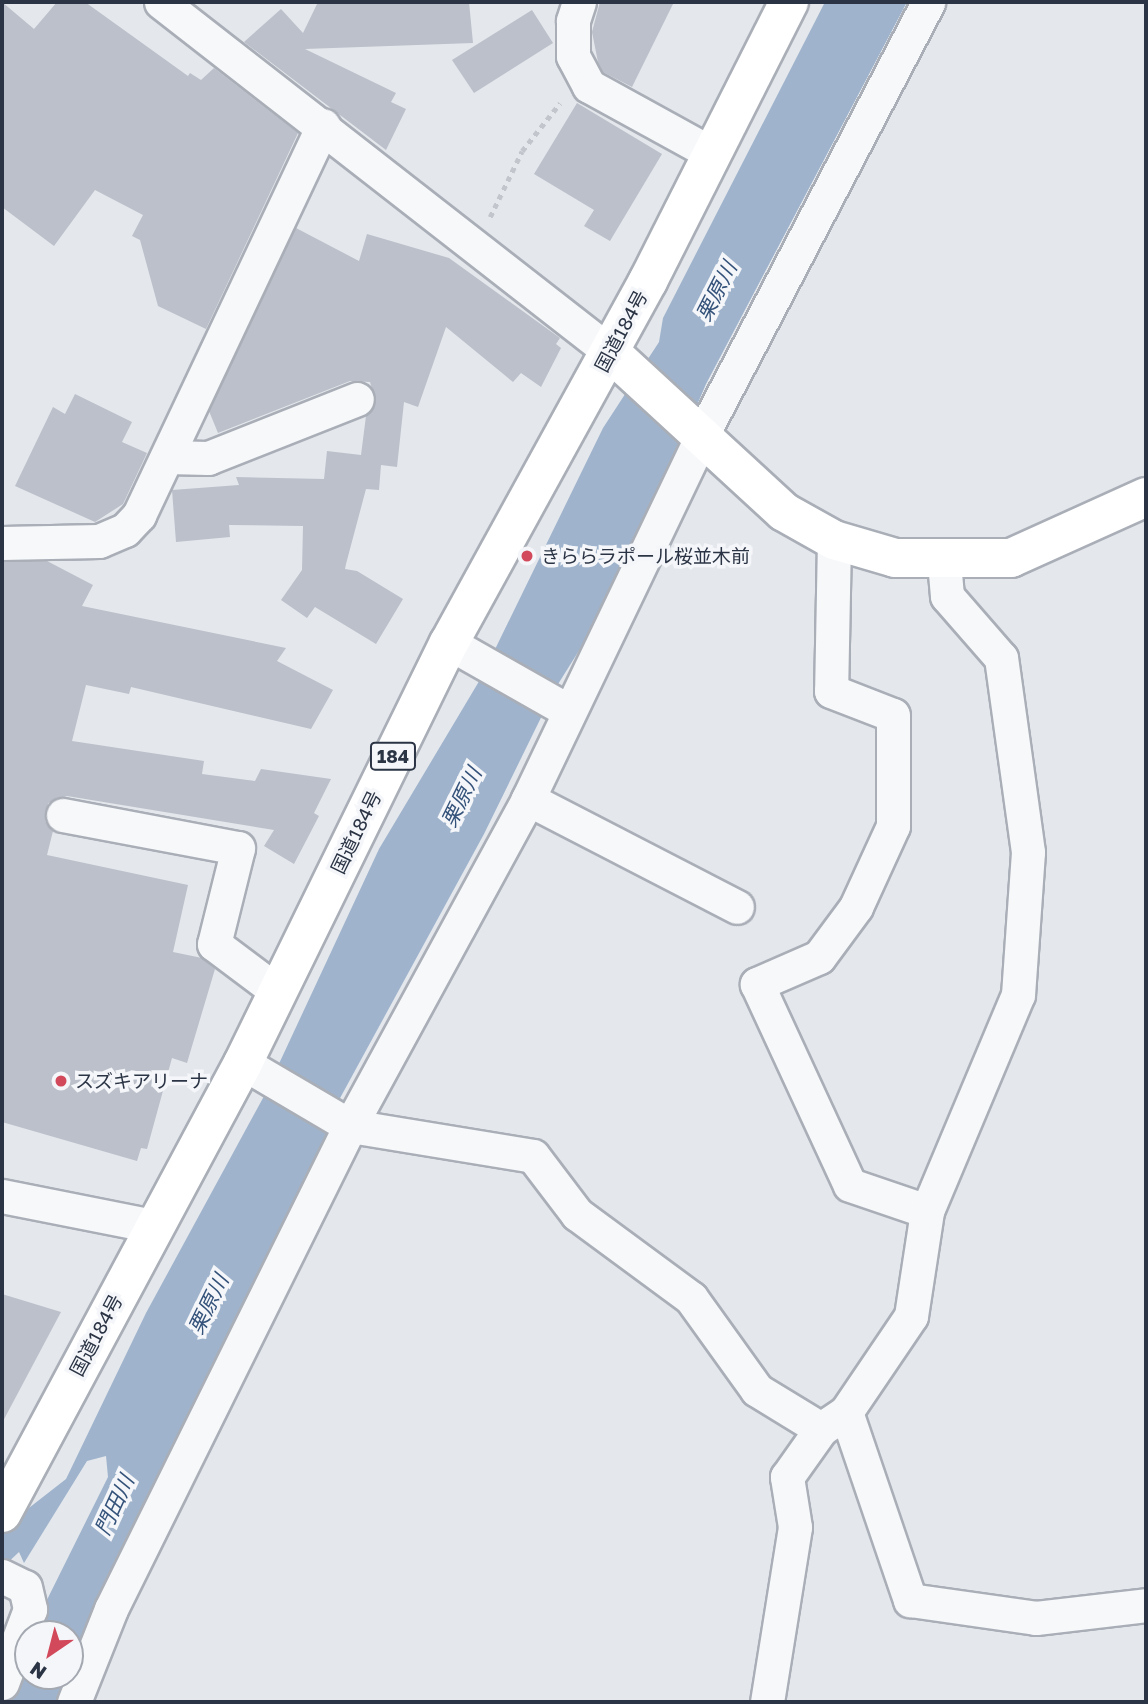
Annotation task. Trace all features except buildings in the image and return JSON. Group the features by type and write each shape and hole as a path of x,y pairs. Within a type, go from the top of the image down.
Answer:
{"main road":[{"name":"国道184号","path":"3,1508 154,1226 253,1069 278,992 621,365 711,153 789,2"},
{"path":"621,365 695,427 784,512 834,540 895,558 944,561 1010,558 1146,497"}],"street":[{"path":"161,2 323,125 621,365"},
{"path":"579,2 573,21 573,56 581,76 589,86 711,153"},
{"path":"74,1702 111,1609 342,1120 528,799 557,705 695,427 928,2"},
{"path":"2,543 99,541 125,530 139,515 323,125"},
{"path":"167,457 208,457 357,399"},
{"path":"834,540 831,691 893,715 893,826 856,907 818,957 757,984 850,1185 927,1211"},
{"path":"767,1702 795,1527 787,1477 911,1316 927,1211 1018,995 1028,852 1001,658 947,596 944,561"},
{"path":"463,651 557,705"},
{"path":"528,799 737,906"},
{"path":"63,815 238,848 214,944 278,992"},
{"path":"253,1069 342,1120 533,1156 577,1214 691,1298 757,1390 833,1420 910,1600 1037,1618 1146,1605"},
{"path":"2,1196 154,1226"},
{"path":"2,1576 25,1587 30,1609 2,1683"}],"path":[{"path":"476,247 522,151 581,76"}],"water":[{"path":"825,2 907,2 706,384 667,476 590,633 555,689 484,834 339,1100 330,1134 84,1659 84,1620 37,1620 108,1477 106,1456 87,1461 24,1563 19,1552 2,1568 2,1529 66,1479 146,1313 263,1098 379,849 481,678 603,428 659,342 663,318"},
{"path":"14,1675 14,1690 70,1690 64,1702 4,1702"}],"place":[{"name":"きららラポール桜並木前","path":"527,556"},
{"name":"スズキアリーナ","path":"61,1081"}],"water label":[{"name":"栗原川","path":"716,291"},
{"name":"栗原川","path":"461,797"},
{"name":"栗原川","path":"208,1304"},
{"name":"門田川","path":"114,1505"}]}
